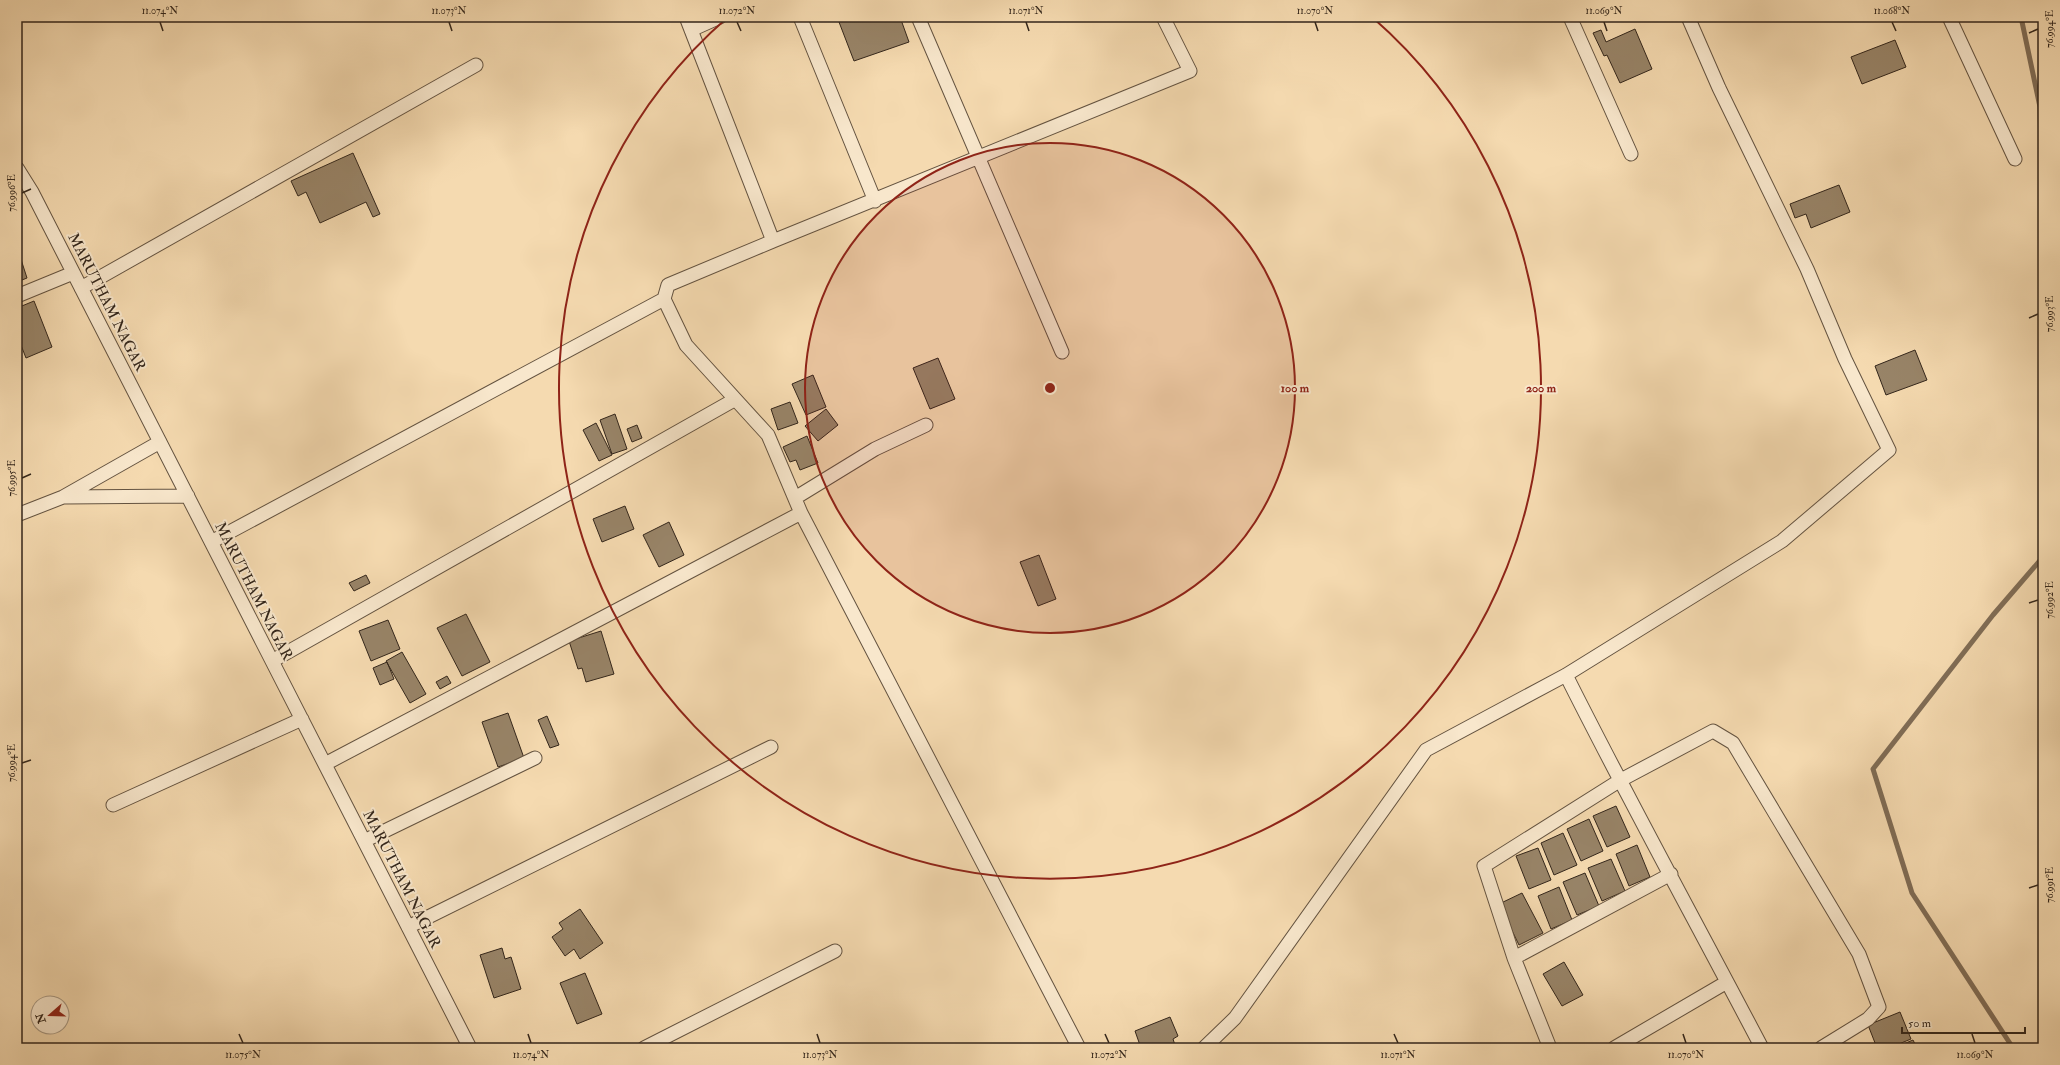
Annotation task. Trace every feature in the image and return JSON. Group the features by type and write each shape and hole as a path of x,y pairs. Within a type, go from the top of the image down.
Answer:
{"street":[{"path":"686,17 773,241"},
{"path":"691,30 720,17"},
{"path":"800,17 875,201"},
{"path":"918,17 1062,352"},
{"path":"1079,1048 801,513 768,435 734,400 686,346 664,299 668,285 1190,71 1164,17"},
{"path":"1570,17 1631,154"},
{"path":"1204,1048 1235,1018 1426,750 1566,675 1782,541 1889,450 1845,359 1807,269 1719,88 1688,17"},
{"path":"1948,17 2015,159"},
{"path":"81,288 476,65"},
{"name":"MARUTHAM NAGAR","path":"19,176 74,273 470,1048"},
{"path":"17,296 74,273"},
{"path":"211,542 664,299"},
{"path":"272,661 734,400"},
{"path":"795,498 875,449 926,425"},
{"path":"17,515 63,497 160,442"},
{"path":"63,497 188,496"},
{"path":"325,764 801,513"},
{"path":"1566,675 1619,781 1671,874 1762,1048"},
{"path":"114,805 302,719"},
{"path":"1550,1048 1514,958 1484,866 1619,781 1713,731 1733,744 1859,954 1879,1006 1868,1019 1821,1048"},
{"path":"408,927 771,747"},
{"path":"364,841 535,758"},
{"path":"1514,958 1671,874"},
{"path":"644,1048 835,951"},
{"path":"1614,1048 1727,982"}],"building":[{"path":"853,17 900,17 909,42 854,61 839,22"},
{"path":"1635,29 1652,69 1620,83 1607,55 1604,56 1593,33 1601,30 1606,42"},
{"path":"1895,40 1906,67 1862,84 1851,57"},
{"path":"353,153 380,214 373,217 366,202 320,223 306,192 298,196 291,181"},
{"path":"1839,185 1850,212 1811,228 1806,214 1795,218 1790,204"},
{"path":"17,247 27,278 17,282"},
{"path":"34,301 52,347 26,358 17,335 17,308"},
{"path":"1915,350 1927,380 1886,395 1875,366"},
{"path":"938,358 955,399 930,409 913,368"},
{"path":"813,375 826,407 806,415 792,384"},
{"path":"790,402 798,423 778,430 771,409"},
{"path":"826,409 838,425 818,441 805,426"},
{"path":"615,414 627,449 612,454 600,420"},
{"path":"596,423 612,455 599,461 583,430"},
{"path":"637,425 642,438 632,442 627,429"},
{"path":"807,436 818,463 800,470 796,460 790,462 783,447"},
{"path":"625,506 634,529 602,542 593,519"},
{"path":"669,522 684,555 659,567 643,535"},
{"path":"1039,555 1056,599 1038,606 1020,562"},
{"path":"366,575 370,583 354,591 349,583"},
{"path":"466,614 490,662 462,676 437,628"},
{"path":"388,620 400,649 371,661 359,631"},
{"path":"601,631 614,674 586,682 582,668 578,669 569,641"},
{"path":"402,652 426,694 410,703 386,661"},
{"path":"387,662 394,679 380,685 373,668"},
{"path":"447,676 451,683 440,689 436,682"},
{"path":"508,713 524,758 498,767 482,722"},
{"path":"547,716 559,745 550,748 538,720"},
{"path":"1616,806 1630,837 1607,847 1593,816"},
{"path":"1589,819 1603,851 1581,861 1567,829"},
{"path":"1563,833 1577,865 1554,875 1541,843"},
{"path":"1637,845 1650,877 1629,886 1616,854"},
{"path":"1538,848 1551,880 1529,889 1516,856"},
{"path":"1611,859 1625,891 1602,901 1588,868"},
{"path":"1585,873 1599,906 1577,915 1563,882"},
{"path":"1559,887 1572,920 1551,929 1538,896"},
{"path":"1522,893 1543,933 1519,945 1499,904"},
{"path":"580,909 603,943 580,959 574,949 565,956 552,937 563,929 559,923"},
{"path":"502,948 505,959 511,957 521,989 494,998 480,955"},
{"path":"1564,962 1583,995 1562,1006 1543,974"},
{"path":"585,973 602,1014 577,1024 560,983"},
{"path":"1900,1012 1911,1039 1889,1048 1877,1048 1868,1025"},
{"path":"1170,1017 1178,1036 1173,1039 1176,1048 1141,1048 1135,1031"},
{"path":"1913,1040 1917,1048 1894,1048"}],"waterway":[{"path":"2021,17 2040,107 2043,229"},
{"path":"2013,1048 1912,893 1873,769 1993,615 2043,557"}]}
